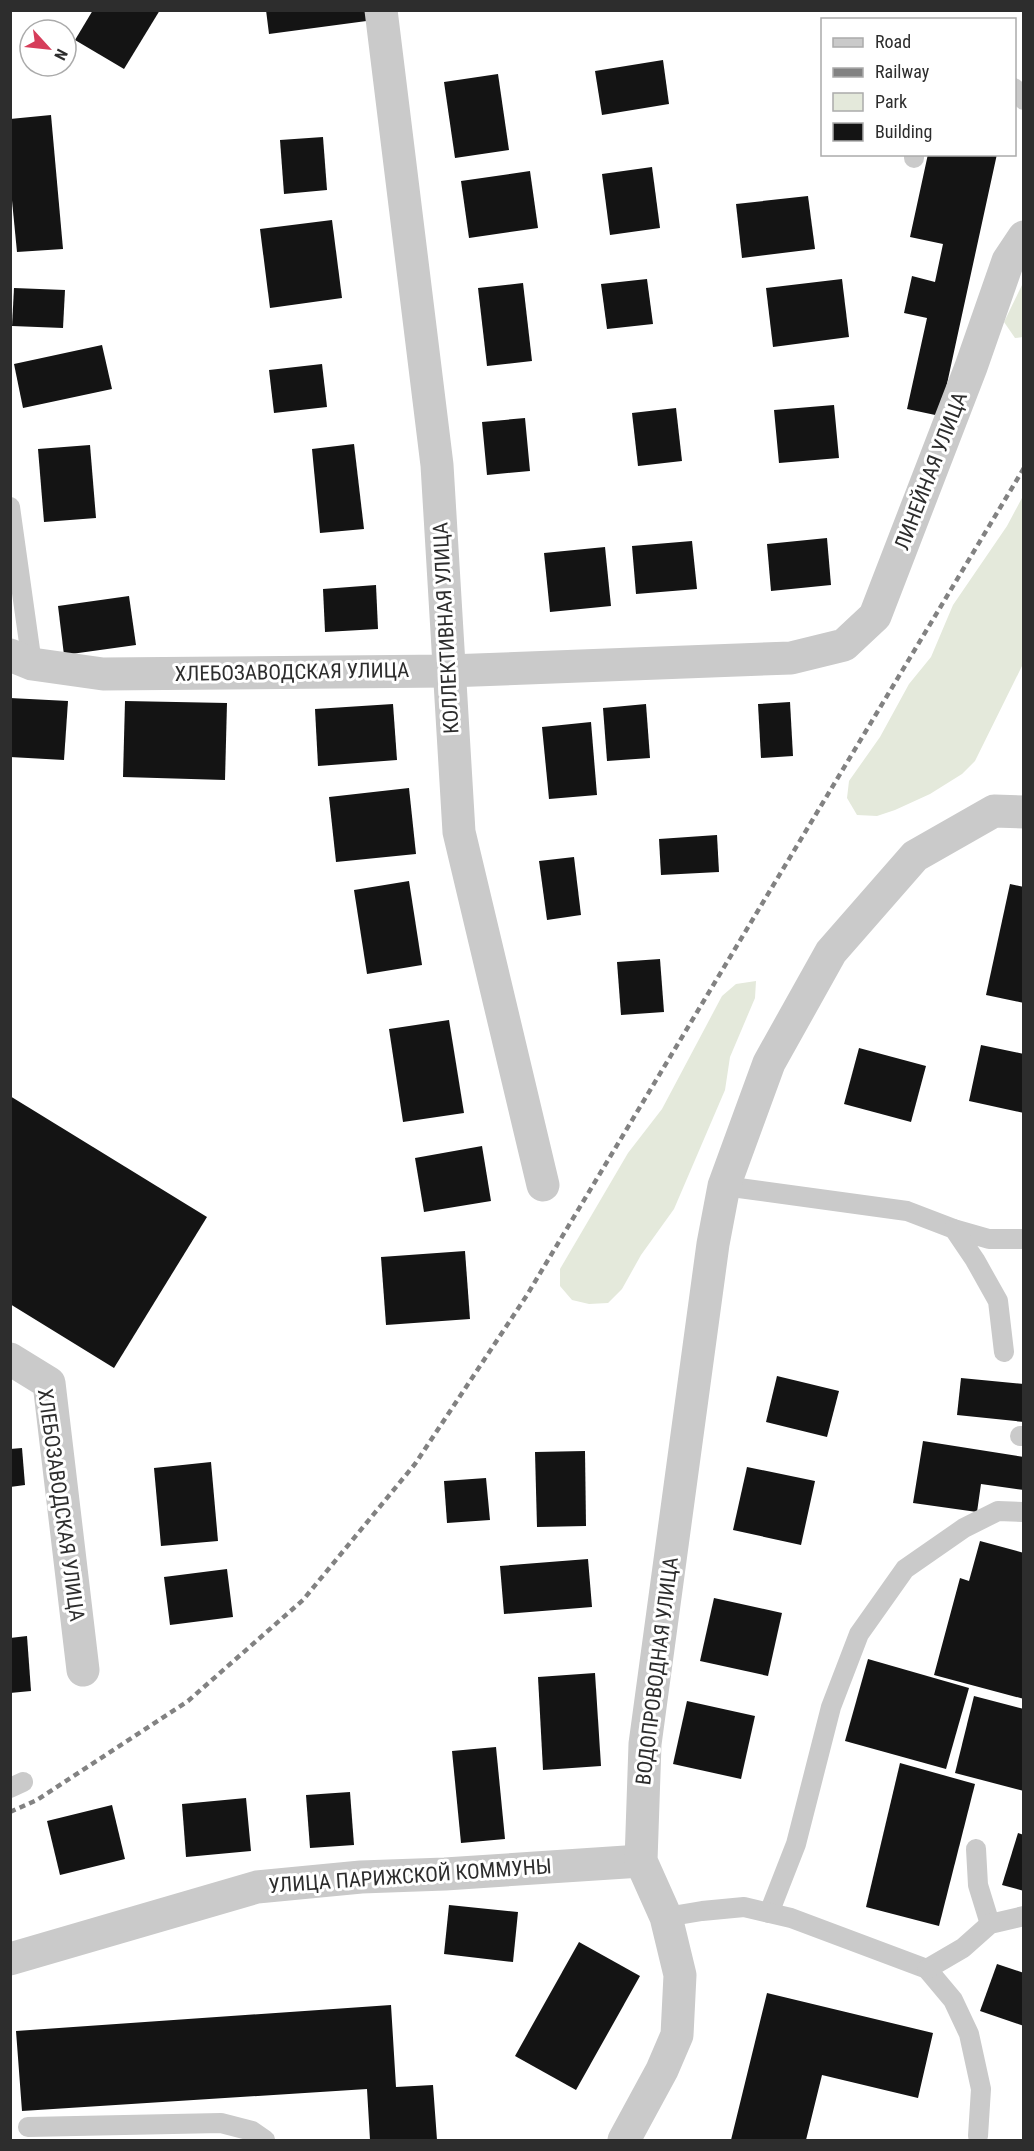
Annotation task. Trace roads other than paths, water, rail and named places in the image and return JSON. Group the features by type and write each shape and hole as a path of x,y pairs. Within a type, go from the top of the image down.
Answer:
{"street":[{"name":"КОЛЛЕКТИВНАЯ УЛИЦА","path":"381,10 436,465 459,832 543,1185"},
{"name":"ЛИНЕЙНАЯ УЛИЦА","path":"791,658 844,645 875,616 971,367 1008,261 1023,237"},
{"name":"ХЛЕБОЗАВОДСКАЯ УЛИЦА","path":"21,659 103,674 448,670 791,658"},
{"path":"724,1186 769,1063 831,952 915,856 994,811 1023,812"},
{"name":"ВОДОПРОВОДНАЯ УЛИЦА","path":"624,2140 662,2070 677,2035 680,1976 666,1917 641,1861 645,1744 713,1244 724,1186"},
{"name":"ХЛЕБОЗАВОДСКАЯ УЛИЦА","path":"10,1359 49,1383 83,1670"},
{"name":"УЛИЦА ПАРИЖСКОЙ КОММУНЫ","path":"10,1959 257,1887 361,1877 641,1861"}],"lane":[{"path":"10,507 21,659"},
{"path":"724,1186 907,1211 954,1229 989,1239 1023,1239"},
{"path":"954,1229 998,1301 1004,1352"},
{"path":"769,1913 796,1844 831,1707 859,1634 905,1569 964,1528 998,1511 1023,1512"},
{"path":"976,1849 978,1885 990,1924"},
{"path":"666,1917 744,1907 791,1918 927,1969 953,2000 969,2034 981,2089 978,2136"},
{"path":"927,1969 963,1948 990,1924 1023,1916"},
{"path":"28,2127 221,2123 252,2131 265,2140"}],"railway":[{"path":"10,1812 37,1800 188,1701 303,1600 415,1464 527,1295 1024,468"}]}
